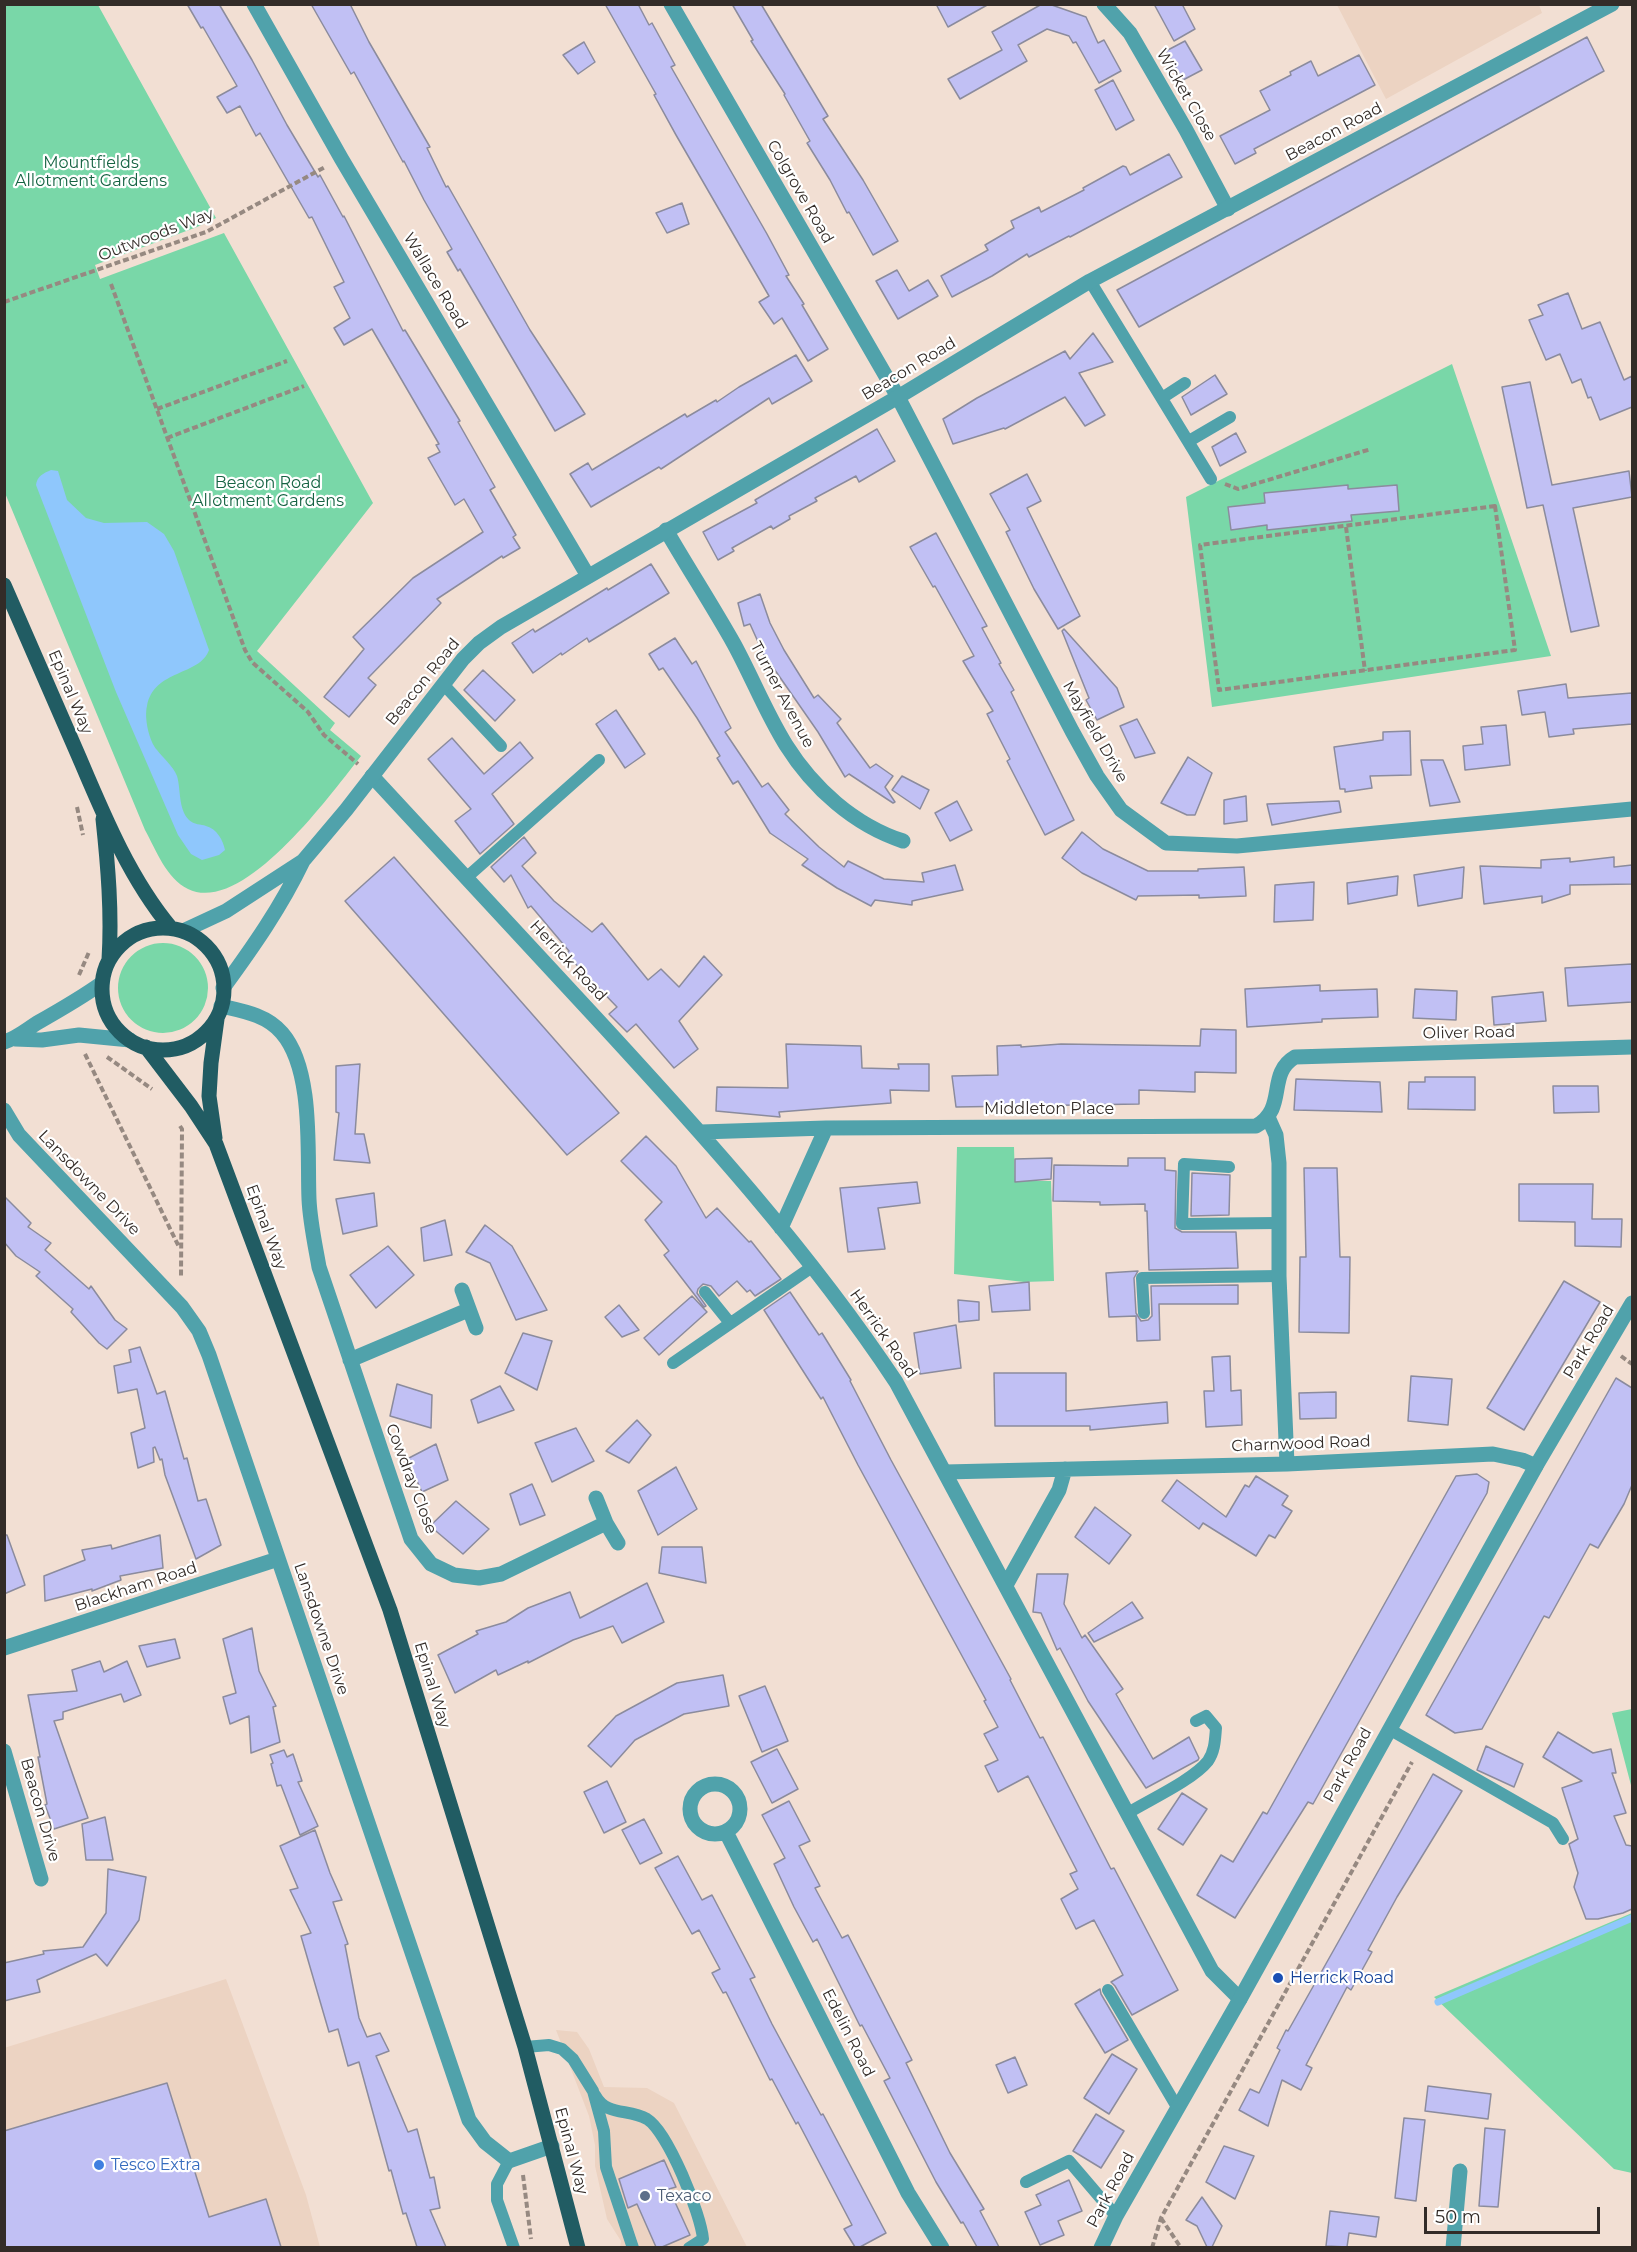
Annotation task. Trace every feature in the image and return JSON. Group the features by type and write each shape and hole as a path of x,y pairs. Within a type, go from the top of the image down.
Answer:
{"main road":[{"name":"Epinal Way","path":"4,585 103,812 138,880 159,913 177,930"},
{"name":"Epinal Way","path":"103,812 110,891 109,960"},
{"path":"156,928 177,930 196,938 212,953 221,973 223,988 219,1010 208,1029 195,1040 180,1047 163,1049 146,1047 130,1040 117,1029 107,1014 102,999 102,982 109,960 117,948 142,931 156,928"},
{"name":"Epinal Way","path":"219,1010 211,1063 209,1096 216,1144 390,1610 525,2047 578,2247"},
{"name":"Epinal Way","path":"146,1047 191,1106 216,1144"}],"street":[{"name":"Wallace Road","path":"254,4 341,158 588,576"},
{"name":"Colgrove Road","path":"671,4 898,397"},
{"name":"Wicket Close","path":"1104,4 1130,33 1228,209"},
{"name":"Beacon Road","path":"223,988 266,928 287,894 303,861 443,684 479,643 501,627 898,397 1090,281 1612,4"},
{"name":"Mayfield Drive","path":"898,397 1097,776 1121,810 1166,843 1236,846 1632,809"},
{"name":"Turner Avenue","path":"666,530 734,645 785,744 807,776 867,827 903,841"},
{"name":"Herrick Road","path":"372,776 701,1132 812,1267 896,1382 1212,1971 1240,1999"},
{"name":"Beacon Road","path":"177,930 226,911 303,861"},
{"path":"10,1040 66,1008 102,982"},
{"name":"Cowdray Close","path":"219,1010 250,1013 269,1022 283,1034 294,1054 307,1112 309,1199 319,1267 411,1539 431,1564 454,1575 479,1578 501,1574 606,1524"},
{"path":"10,1040 42,1040 79,1035 130,1040"},
{"name":"Oliver Road","path":"1268,1117 1274,1108 1281,1071 1286,1062 1295,1057 1632,1047"},
{"name":"Lansdowne Drive","path":"4,1110 18,1135 182,1307 199,1330 469,2120 485,2142 514,2158"},
{"name":"Middleton Place","path":"701,1132 826,1128 1232,1127 1256,1126 1268,1117"},
{"path":"1268,1117 1276,1135 1278,1154 1279,1276 1287,1464"},
{"path":"781,1228 826,1128"},
{"path":"462,1290 476,1328"},
{"name":"Park Road","path":"1101,2247 1116,2216 1240,1999 1536,1466 1632,1303"},
{"path":"350,1360 468,1310"},
{"name":"Charnwood Road","path":"945,1473 1065,1468 1287,1464 1493,1454 1522,1460 1536,1466"},
{"path":"1006,1585 1059,1490 1065,1468"},
{"path":"596,1498 606,1524 618,1543"},
{"name":"Blackham Road","path":"4,1648 278,1559"},
{"name":"Beacon Drive","path":"4,1751 41,1879"},
{"name":"Edelin Road","path":"726,1832 908,2193 942,2247"},
{"path":"514,2158 552,2146"},
{"path":"1453,2247 1460,2171"}],"lane":[{"path":"1090,281 1211,479"},
{"path":"1162,398 1185,382"},
{"path":"1189,441 1230,417"},
{"path":"443,684 501,746"},
{"path":"466,878 599,760"},
{"path":"1229,1167 1184,1164 1182,1224 1278,1222"},
{"path":"673,1363 812,1267"},
{"path":"1144,1313 1142,1278 1279,1276"},
{"path":"705,1292 729,1323"},
{"path":"1128,1813 1197,1772 1209,1760 1215,1745 1216,1728 1206,1716 1196,1720"},
{"path":"1389,1729 1553,1823 1563,1839"},
{"path":"1108,1990 1177,2107"},
{"path":"525,2047 549,2045 562,2049 573,2059 600,2104 617,2112 647,2119 659,2129 674,2157 702,2225 703,2239 688,2247"},
{"path":"592,2091 604,2131 606,2167 633,2247"},
{"path":"514,2158 497,2184 497,2200 514,2247"},
{"path":"1026,2182 1069,2161 1116,2216"}],"path":[{"name":"Outwoods Way","path":"4,302 206,232 341,158"},
{"path":"111,284 238,633 252,662 308,712 324,735 372,776"},
{"path":"157,409 286,360"},
{"path":"167,438 304,386"},
{"path":"1211,479 1238,489 1371,449"},
{"path":"1495,506 1515,650 1365,671 1219,690 1200,546 1495,506"},
{"path":"1346,526 1365,671"},
{"path":"75,801 85,846"},
{"path":"77,978 89,954 91,943"},
{"path":"94,1054 83,1051 181,1250"},
{"path":"106,1056 130,1072 157,1095"},
{"path":"177,1122 182,1129 182,1307"},
{"path":"1152,2247 1161,2217 1420,1748"},
{"path":"514,2158 532,2247"},
{"path":"1161,2217 1180,2247"}],"shaded area":[{"path":"1337,5 1539,5 1542,13 1386,99"},
{"path":"226,1979 306,2195 320,2247 5,2247 4,2048"},
{"path":"556,2030 577,2032 589,2049 604,2087 647,2088 674,2103 747,2247 620,2247 621,2241 607,2219 595,2166 595,2145 589,2116"}],"green space":[{"path":"4,5 98,5 216,218 95,265 100,279 224,233 373,503 257,651 335,723 330,730 361,756 308,822 284,847 259,869 234,885 210,893 188,889 180,884 162,863 145,830 5,493"},
{"path":"1452,364 1551,656 1212,707 1186,497"},
{"path":"163,943 180,947 195,956 204,971 208,988 204,1005 195,1020 180,1029 163,1033 146,1029 131,1020 122,1005 118,988 122,971 131,956 146,947"},
{"path":"957,1147 1014,1147 1015,1181 1051,1181 1054,1281 1024,1282 954,1274"},
{"path":"1632,1709 1632,1789 1612,1713"},
{"path":"1632,1913 1632,2173 1614,2169 1434,1997"}],"water":[{"path":"51,470 58,471 67,500 86,518 104,523 147,522 164,534 174,551 209,650 196,665 158,685 151,694 147,706 147,723 154,746 177,776 181,805 185,815 193,823 210,827 216,832 225,850 219,855 202,860 191,854 178,835 116,692 36,485 39,477"}],"building":[{"path":"187,4 219,4 287,125 344,216 403,331 405,330 460,421 458,422 495,487 490,490 516,535 513,537 520,548 503,558 502,556 437,599 441,603 368,678 376,685 349,717 324,697 364,649 353,637 413,578 483,532 464,499 455,505 428,458 440,452 436,445 439,444 372,329 344,345 334,328 350,318 334,287 344,282 312,217 309,218 260,133 256,136 240,106 227,113 217,97 237,86"},
{"path":"311,4 350,4 369,42 430,147 427,148 446,187 448,186 530,330 585,414 555,431 460,269 458,271 447,252 452,249 404,161 354,72 351,74"},
{"path":"605,4 638,4 649,25 652,23 675,65 671,67 767,234 789,275 786,276 828,349 808,361 782,318 774,324 759,302 769,296 676,135 654,95 656,94"},
{"path":"732,4 761,4 828,116 823,119 863,180 898,241 873,255 807,143 810,141 785,94 751,41 753,40"},
{"path":"936,4 989,4 948,27"},
{"path":"1042,4 1049,4 1086,17 1098,43 1104,40 1121,71 1099,83 1076,42 1073,43 1069,36 1047,29 1018,45 1027,61 960,99 948,79 1002,50 992,32"},
{"path":"1154,4 1182,4 1195,29 1174,41"},
{"path":"1587,37 1604,71 1139,327 1117,290"},
{"path":"1185,41 1202,70 1183,80 1166,51"},
{"path":"584,42 595,62 578,74 563,55"},
{"path":"1359,55 1375,85 1254,149 1256,153 1235,164 1220,136 1270,110 1260,91 1291,75 1290,72 1311,61 1318,76"},
{"path":"1113,80 1134,120 1116,130 1095,90"},
{"path":"1169,154 1182,177 1070,237 1029,257 1027,254 952,297 941,276 988,250 985,245 1014,228 1011,221 1039,207 1041,212 1084,190 1083,188 1123,166 1130,175"},
{"path":"682,203 689,224 667,233 656,213"},
{"path":"897,270 909,291 928,280 938,296 898,319 876,281"},
{"path":"1568,293 1582,329 1600,322 1624,380 1632,376 1632,407 1600,420 1581,379 1572,383 1560,354 1546,360 1529,320 1543,315 1538,305"},
{"path":"1093,333 1113,362 1079,373 1105,415 1085,426 1065,397 1005,429 953,444 943,419 1065,351 1070,359"},
{"path":"796,355 812,381 772,404 769,398 661,469 659,467 591,507 570,474 588,463 592,470 685,414 687,417 716,400 717,402"},
{"path":"1215,375 1227,394 1191,415 1182,397"},
{"path":"1530,382 1552,485 1629,471 1632,497 1573,508 1599,626 1571,632 1543,505 1527,508 1502,387"},
{"path":"877,429 895,461 859,482 856,476 815,498 817,501 789,516 790,519 773,529 771,526 732,548 734,551 718,560 703,532 757,503 755,500"},
{"path":"1236,433 1246,452 1220,466 1212,447"},
{"path":"1027,474 1041,501 1027,508 1080,616 1058,629 1034,589 1006,532 1010,530 990,494"},
{"path":"1348,485 1348,489 1397,485 1399,511 1351,515 1352,521 1267,530 1267,525 1231,530 1228,507 1265,503 1264,493"},
{"path":"936,533 987,626 982,628 1014,690 1011,692 1074,820 1045,835 1007,761 1010,759 987,714 993,711 963,661 974,656 935,586 933,587 910,547"},
{"path":"651,564 669,593 589,642 587,638 562,655 561,653 533,673 512,643 533,629 535,632"},
{"path":"760,594 770,623 784,650 814,698 818,695 841,719 837,723 870,768 876,764 893,776 885,787 895,802 893,803 849,774 845,777 818,732 770,663 768,664 750,624 744,626 738,603"},
{"path":"1064,629 1117,688 1124,707 1097,720 1086,700 1089,698 1062,631"},
{"path":"675,638 692,664 696,661 731,728 725,732 762,787 768,783 789,810 785,814 819,847 844,867 848,861 884,879 924,882 922,873 955,865 963,890 912,901 912,905 875,900 871,906 837,888 802,865 808,859 770,833 738,781 733,784 717,758 720,756 697,718 663,668 659,670 649,654"},
{"path":"483,670 515,700 495,721 464,690"},
{"path":"1566,684 1568,698 1632,693 1632,724 1573,729 1574,734 1549,737 1545,712 1522,715 1518,691"},
{"path":"616,710 645,754 625,768 596,724"},
{"path":"1137,719 1155,753 1135,758 1120,726"},
{"path":"1506,725 1510,765 1465,770 1463,746 1483,744 1481,727"},
{"path":"1410,731 1411,775 1370,776 1372,788 1345,792 1345,789 1340,789 1334,747 1383,740 1383,732"},
{"path":"452,738 484,774 520,742 533,758 492,794 514,824 480,854 455,821 471,809 428,759"},
{"path":"1188,757 1212,773 1195,815 1187,815 1161,803"},
{"path":"1421,760 1443,760 1460,802 1430,806"},
{"path":"902,776 929,790 920,809 892,790"},
{"path":"1246,796 1247,821 1224,824 1224,800"},
{"path":"957,801 972,830 950,841 935,813"},
{"path":"1339,801 1341,812 1272,825 1267,804"},
{"path":"1082,832 1103,849 1148,871 1198,871 1198,869 1244,867 1246,896 1199,898 1199,895 1138,896 1136,900 1082,873 1062,858"},
{"path":"524,837 536,853 522,866 554,901 592,932 602,923 648,980 661,969 679,987 704,956 722,975 679,1021 698,1049 674,1068 636,1024 627,1032 609,1014 617,1007 566,954 569,951 531,906 528,908 511,875 504,882 491,867"},
{"path":"394,857 619,1113 567,1155 345,901"},
{"path":"1614,857 1614,867 1632,865 1632,884 1570,885 1570,894 1542,903 1542,896 1484,904 1480,866 1541,868 1541,860 1570,858 1570,862"},
{"path":"1464,867 1462,898 1418,906 1414,875"},
{"path":"1398,876 1397,895 1348,904 1347,883"},
{"path":"1314,882 1313,920 1274,922 1275,885"},
{"path":"1632,964 1632,1002 1568,1006 1565,968"},
{"path":"1320,985 1320,991 1377,989 1378,1017 1322,1019 1322,1022 1247,1027 1245,989"},
{"path":"1415,989 1457,991 1456,1020 1413,1018"},
{"path":"1543,992 1546,1021 1494,1025 1492,997"},
{"path":"1201,1029 1236,1030 1236,1073 1195,1072 1195,1092 1139,1090 1139,1104 956,1107 952,1076 998,1075 997,1046 1061,1044 1200,1046"},
{"path":"786,1044 861,1046 862,1068 899,1069 898,1064 929,1064 929,1091 890,1090 891,1103 779,1112 780,1117 716,1111 717,1087 788,1088"},
{"path":"360,1064 355,1134 364,1134 370,1163 334,1160 339,1113 336,1112 336,1066"},
{"path":"1425,1077 1475,1077 1475,1110 1408,1109 1409,1082 1425,1082"},
{"path":"1296,1079 1380,1082 1382,1112 1294,1110"},
{"path":"1553,1086 1598,1086 1599,1112 1554,1113"},
{"path":"646,1136 676,1166 706,1218 717,1208 749,1242 751,1241 781,1279 755,1296 750,1290 747,1292 737,1281 719,1296 711,1286 703,1284 697,1293 706,1306 704,1307 664,1255 669,1251 645,1220 662,1202 621,1161"},
{"path":"1052,1158 1051,1179 1015,1182 1015,1159"},
{"path":"1128,1158 1165,1158 1165,1170 1176,1171 1175,1228 1182,1232 1236,1232 1238,1268 1149,1270 1145,1204 1100,1205 1100,1202 1053,1201 1054,1165 1128,1166"},
{"path":"1304,1168 1337,1168 1340,1257 1350,1257 1349,1333 1299,1332 1300,1257 1306,1257"},
{"path":"1192,1173 1230,1175 1229,1215 1191,1216"},
{"path":"917,1182 920,1203 878,1208 885,1249 848,1252 840,1188"},
{"path":"1519,1184 1593,1184 1592,1219 1622,1219 1621,1247 1575,1246 1575,1222 1519,1221"},
{"path":"374,1193 377,1226 343,1234 336,1199"},
{"path":"4,1196 31,1223 28,1227 51,1243 45,1250 89,1289 91,1286 115,1320 127,1329 107,1349 71,1312 73,1309 36,1276 40,1272 16,1256 4,1242"},
{"path":"445,1220 452,1255 424,1261 421,1228"},
{"path":"485,1225 512,1246 547,1310 516,1320 490,1263 466,1252"},
{"path":"388,1246 414,1275 376,1308 350,1275"},
{"path":"1138,1271 1134,1278 1136,1313 1141,1321 1148,1320 1152,1316 1151,1286 1238,1285 1238,1304 1159,1304 1160,1340 1137,1341 1136,1316 1109,1317 1106,1273"},
{"path":"1564,1281 1600,1302 1524,1430 1487,1408"},
{"path":"1029,1282 1030,1310 992,1312 989,1286"},
{"path":"790,1292 819,1335 822,1333 851,1380 891,1460 1011,1679 1040,1738 1043,1737 1111,1869 1114,1868 1178,1990 1132,2015 1111,1982 1123,1975 1094,1920 1076,1929 1061,1899 1078,1889 1070,1874 1077,1871 1028,1776 998,1792 985,1766 998,1760 984,1734 998,1727 984,1701 986,1700 823,1397 821,1399 764,1310"},
{"path":"692,1296 707,1312 659,1355 644,1338"},
{"path":"958,1300 979,1302 979,1320 959,1322"},
{"path":"619,1305 639,1330 622,1337 605,1317"},
{"path":"956,1325 961,1368 920,1374 914,1333"},
{"path":"523,1333 552,1341 537,1390 505,1373"},
{"path":"140,1347 157,1394 165,1391 184,1459 187,1458 198,1501 206,1499 221,1545 196,1559 165,1475 162,1459 160,1460 155,1447 153,1448 154,1462 138,1468 131,1433 145,1428 137,1389 118,1393 114,1366 131,1362 129,1350"},
{"path":"1230,1356 1231,1391 1241,1390 1242,1425 1206,1427 1204,1391 1214,1391 1212,1357"},
{"path":"994,1373 1066,1373 1066,1411 1167,1402 1168,1423 1090,1430 1090,1426 995,1426"},
{"path":"1411,1376 1452,1379 1448,1425 1408,1421"},
{"path":"1616,1378 1632,1388 1632,1485 1624,1504 1598,1548 1590,1544 1549,1618 1544,1616 1482,1729 1455,1733 1426,1715"},
{"path":"397,1384 432,1395 431,1428 390,1416"},
{"path":"500,1386 514,1410 478,1423 471,1400"},
{"path":"1336,1392 1336,1418 1300,1419 1299,1393"},
{"path":"637,1420 651,1435 629,1463 606,1451"},
{"path":"576,1428 594,1461 552,1482 535,1443"},
{"path":"436,1444 448,1480 422,1492 407,1459"},
{"path":"676,1467 697,1509 658,1535 638,1491"},
{"path":"1477,1474 1489,1482 1487,1493 1313,1804 1308,1802 1235,1918 1197,1895 1221,1855 1233,1862 1263,1812 1267,1814 1456,1476"},
{"path":"1256,1476 1288,1496 1282,1505 1292,1511 1275,1538 1269,1535 1256,1556 1203,1523 1199,1529 1162,1501 1177,1480 1226,1517 1245,1485 1249,1487"},
{"path":"532,1484 545,1515 520,1525 510,1494"},
{"path":"456,1501 489,1529 463,1554 430,1526"},
{"path":"1095,1507 1131,1535 1109,1564 1075,1537"},
{"path":"4,1535 7,1535 25,1585 4,1594"},
{"path":"160,1535 163,1568 120,1576 121,1580 92,1591 92,1589 45,1601 44,1576 85,1560 82,1550 111,1545 112,1549"},
{"path":"662,1547 702,1547 706,1583 659,1573"},
{"path":"1037,1574 1068,1574 1064,1604 1082,1638 1085,1635 1123,1689 1116,1694 1153,1759 1189,1737 1198,1760 1146,1788 1088,1701 1060,1648 1057,1650 1041,1613 1033,1612"},
{"path":"647,1583 664,1622 622,1643 613,1626 573,1640 528,1663 528,1661 498,1675 496,1670 455,1693 438,1655 478,1634 476,1631 506,1622 528,1608 570,1592 580,1618"},
{"path":"1132,1602 1143,1618 1094,1642 1088,1633"},
{"path":"252,1628 259,1671 276,1706 273,1707 280,1742 251,1753 249,1716 230,1724 223,1697 236,1693 223,1639"},
{"path":"175,1639 180,1658 147,1667 139,1646"},
{"path":"100,1661 104,1672 127,1661 141,1695 124,1702 121,1694 63,1712 63,1719 54,1721 88,1818 54,1829 45,1805 47,1804 38,1757 40,1757 28,1695 77,1691 72,1670"},
{"path":"723,1675 729,1706 684,1714 635,1740 611,1767 588,1746 616,1716 677,1683"},
{"path":"765,1686 788,1741 762,1752 739,1696"},
{"path":"1558,1732 1593,1753 1611,1749 1616,1773 1612,1773 1626,1813 1614,1816 1626,1845 1632,1846 1632,1909 1623,1913 1598,1919 1586,1919 1574,1887 1578,1873 1569,1844 1578,1839 1562,1788 1582,1781 1543,1757"},
{"path":"1486,1746 1523,1764 1514,1787 1477,1770"},
{"path":"777,1749 798,1789 772,1803 751,1762"},
{"path":"284,1750 287,1757 293,1754 302,1781 298,1782 318,1826 300,1835 281,1785 277,1786 271,1764 273,1763 270,1755"},
{"path":"1433,1774 1462,1791 1397,1897 1368,1950 1372,1952 1351,1990 1347,1987 1306,2065 1312,2068 1301,2090 1282,2080 1268,2126 1239,2110 1250,2089 1259,2093 1280,2050 1277,2048 1286,2030 1288,2031"},
{"path":"607,1781 626,1822 604,1833 584,1792"},
{"path":"1182,1793 1207,1809 1183,1845 1158,1829"},
{"path":"789,1801 810,1841 799,1846 820,1886 815,1888 842,1938 848,1935 912,2060 906,2063 950,2153 984,2209 980,2211 999,2247 977,2247 936,2182 884,2081 890,2078 862,2025 860,2026 817,1939 813,1942 794,1907 774,1864 785,1858 762,1815"},
{"path":"105,1817 113,1860 86,1860 82,1824"},
{"path":"644,1819 662,1853 640,1864 622,1830"},
{"path":"315,1830 342,1900 333,1902 348,1944 345,1945 359,2018 367,2037 380,2033 389,2051 376,2056 408,2132 417,2129 430,2178 434,2177 440,2208 430,2210 446,2247 417,2247 406,2213 403,2214 391,2170 389,2171 359,2062 348,2066 338,2029 329,2032 301,1936 311,1933 290,1890 298,1888 280,1846"},
{"path":"678,1856 702,1900 712,1895 755,1977 750,1979 772,2024 886,2233 860,2247 855,2247 844,2229 852,2225 798,2122 796,2124 772,2079 770,2080 726,1992 723,1993 712,1973 720,1969 699,1930 692,1934 655,1868"},
{"path":"108,1869 146,1877 139,1920 107,1966 96,1954 37,1980 40,1992 4,2001 4,1963 44,1954 43,1951 83,1947 106,1913"},
{"path":"1100,1989 1128,2040 1105,2053 1075,2004"},
{"path":"1112,2054 1137,2069 1109,2114 1084,2098"},
{"path":"1015,2057 1027,2085 1008,2093 996,2065"},
{"name":"Tesco Extra","path":"167,2083 209,2217 266,2199 281,2247 4,2247 4,2131"},
{"path":"1428,2086 1491,2094 1488,2119 1425,2111"},
{"path":"1096,2114 1124,2131 1101,2168 1073,2151"},
{"path":"1404,2118 1425,2120 1416,2201 1395,2198"},
{"path":"1485,2128 1505,2130 1498,2207 1479,2206"},
{"path":"1224,2146 1254,2156 1235,2199 1206,2182"},
{"path":"664,2160 676,2187 669,2189 690,2235 662,2247 656,2247 637,2204 628,2208 619,2179"},
{"path":"1069,2180 1082,2211 1058,2221 1064,2235 1040,2245 1025,2212 1041,2205 1036,2195"},
{"path":"1202,2197 1222,2226 1212,2247 1207,2247 1197,2226 1186,2220"},
{"path":"1330,2211 1379,2217 1376,2237 1349,2233 1347,2247 1326,2246"}],"waterway":[{"path":"1438,2002 1632,1918"}],"place":[{"name":"Herrick Road","path":"1278,1978"},
{"name":"Tesco Extra","path":"99,2165"},
{"name":"Texaco","path":"645,2196"}],"park label":[{"name":"Mountfields Allotment Gardens","path":"91,172"},
{"name":"Beacon Road Allotment Gardens","path":"268,492"}]}
